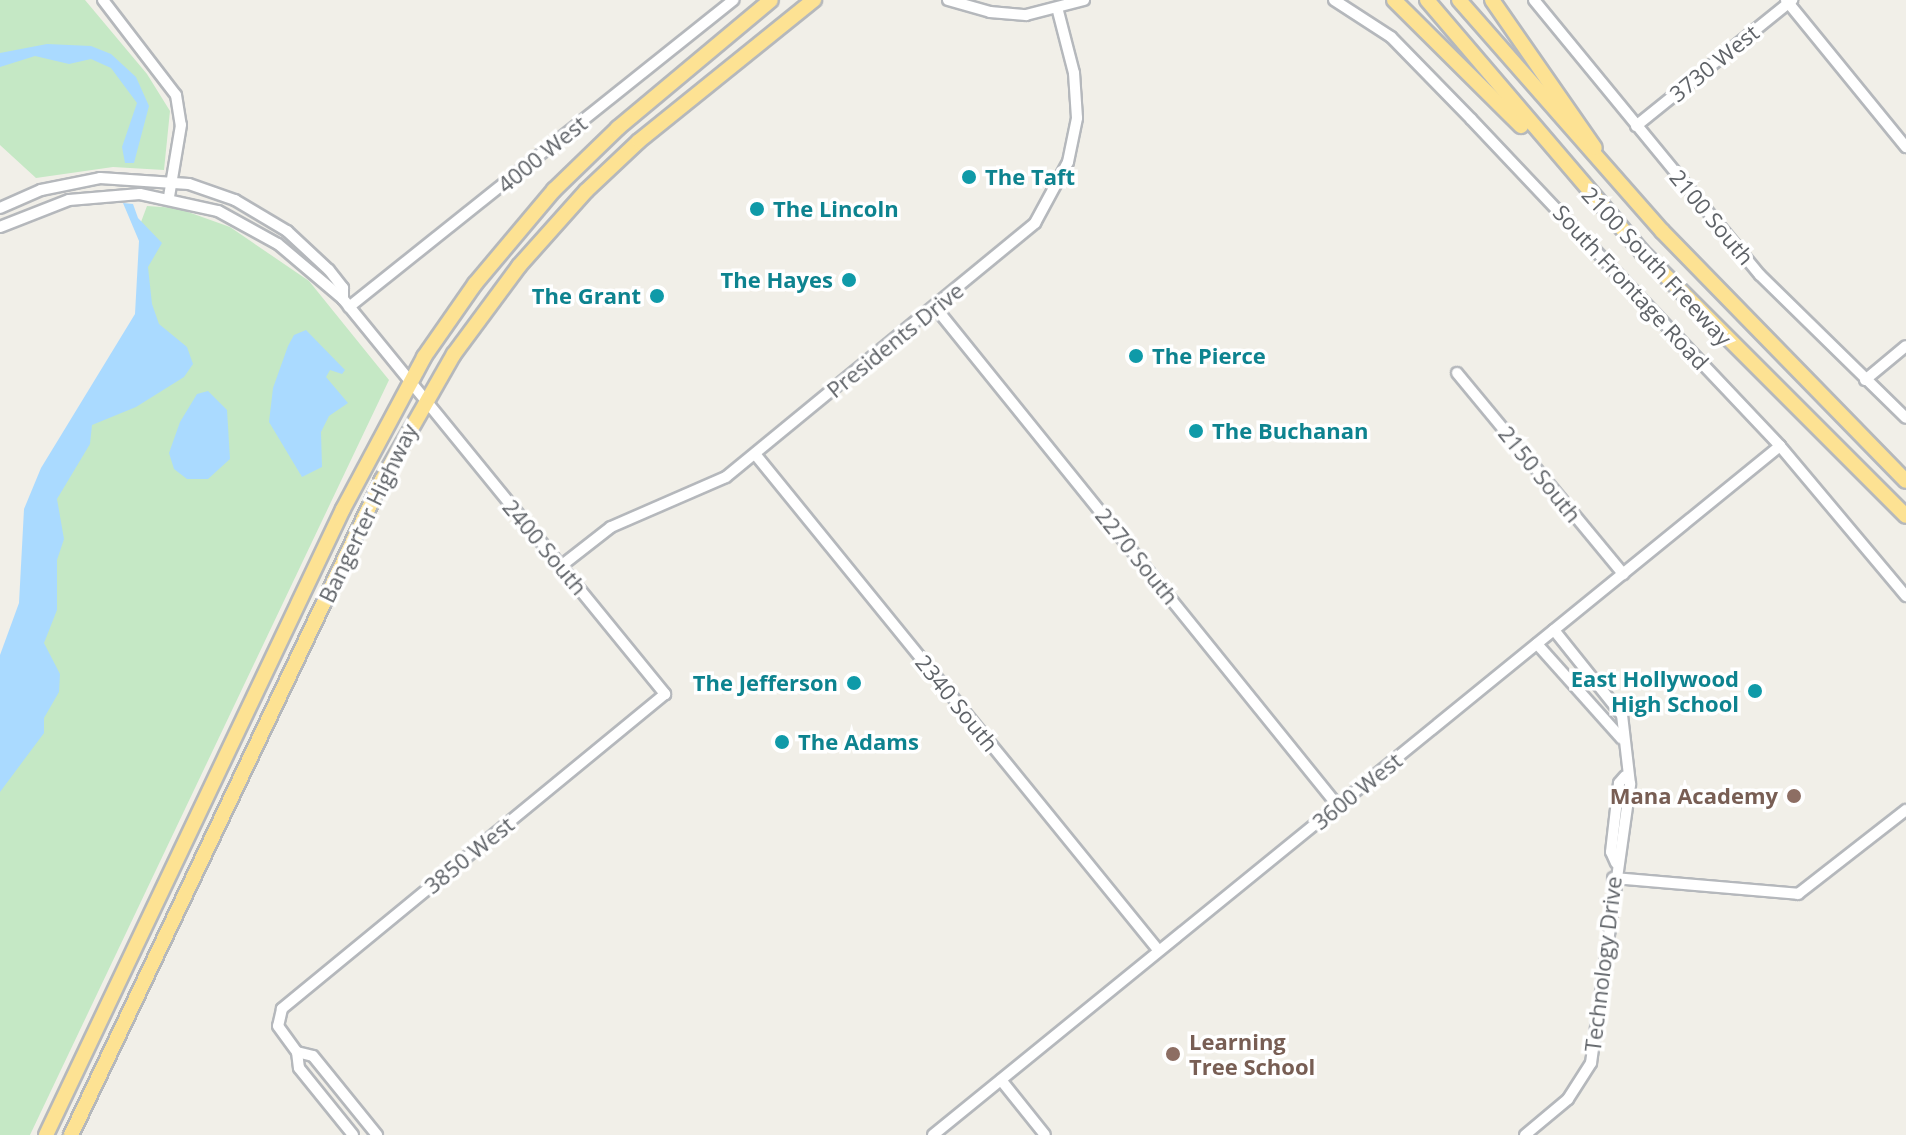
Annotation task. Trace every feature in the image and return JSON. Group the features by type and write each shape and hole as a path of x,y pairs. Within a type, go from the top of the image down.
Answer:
{"highway":[{"name":"Bangerter Highway","path":"46,1135 343,509 409,382 470,290 554,190 629,119 771,0"},
{"name":"Bangerter Highway","path":"71,1135 424,400 500,290 586,191 639,141 814,0"},
{"path":"1394,0 1565,167"},
{"name":"2100 South Freeway","path":"1427,0 1565,167 1755,370 1906,516"},
{"name":"2100 South Freeway","path":"1459,0 1613,179 1795,373 1906,481"},
{"path":"1492,0 1613,179"}],"street":[{"path":"103,0 176,95 181,125 169,197"},
{"name":"4000 West","path":"346,303 734,0"},
{"path":"948,0 990,12 1058,11 1084,0"},
{"name":"South Frontage Road","path":"1334,0 1391,37 1780,446 1906,596"},
{"name":"2100 South","path":"1534,0 1760,275 1906,418"},
{"path":"1789,1 1906,147"},
{"name":"3730 West","path":"1636,126 1789,1"},
{"name":"Presidents Drive","path":"561,566 611,527 713,485 1019,239 1059,184 1077,118 1074,73 1058,11"},
{"path":"0,208 82,180 172,181 221,194 274,222 329,270 343,288 346,303"},
{"path":"0,227 83,197 169,197 218,211 256,230 346,303"},
{"name":"2400 South","path":"346,303 665,694"},
{"name":"2270 South","path":"935,307 1338,806"},
{"path":"1865,380 1906,346"},
{"name":"2150 South","path":"1457,373 1623,574"},
{"name":"3600 West","path":"933,1135 1780,446"},
{"name":"2340 South","path":"755,454 1159,951"},
{"name":"Technology Drive","path":"1525,1135 1568,1099 1591,1063 1616,863 1612,838 1619,783 1625,776 1622,715 1554,630"},
{"path":"1537,644 1622,739"},
{"name":"3850 West","path":"297,1052 278,1019 285,1006 665,694"},
{"path":"1613,878 1798,894 1906,810"},
{"path":"353,1135 299,1068 297,1052 313,1056 377,1135"},
{"path":"1001,1080 1045,1135"}],"green space":[{"path":"0,0 85,0 147,74 170,111 164,170 113,167 36,178 0,145"},
{"path":"147,206 177,208 230,227 309,281 389,380 30,1135 0,1135 0,748 42,502 145,311 141,222"}],"water":[{"path":"47,44 91,46 111,54 136,77 149,106 134,163 125,163 122,147 137,103 111,68 91,59 69,64 35,56 0,67 0,53"},
{"path":"123,203 133,204 138,218 162,243 148,267 152,304 159,324 187,347 193,364 184,377 136,407 92,425 90,444 57,499 64,539 57,560 57,610 44,643 60,674 59,692 44,718 44,733 0,792 0,655 19,603 24,509 41,468 135,314 139,241"},
{"path":"306,330 345,370 342,374 330,370 326,377 348,403 329,416 321,432 322,467 302,477 269,422 273,388 288,346 294,335"},
{"path":"208,391 227,410 230,459 208,479 187,479 174,469 169,453 180,422 197,394"}],"place":[{"name":"The Taft","path":"969,177"},
{"name":"The Lincoln","path":"757,209"},
{"name":"The Hayes","path":"849,280"},
{"name":"The Grant","path":"657,296"},
{"name":"The Pierce","path":"1136,356"},
{"name":"The Buchanan","path":"1196,431"},
{"name":"The Jefferson","path":"854,683"},
{"name":"East Hollywood High School","path":"1755,691"},
{"name":"The Adams","path":"782,742"},
{"name":"Mana Academy","path":"1794,796"},
{"name":"Learning Tree School","path":"1173,1054"}]}
